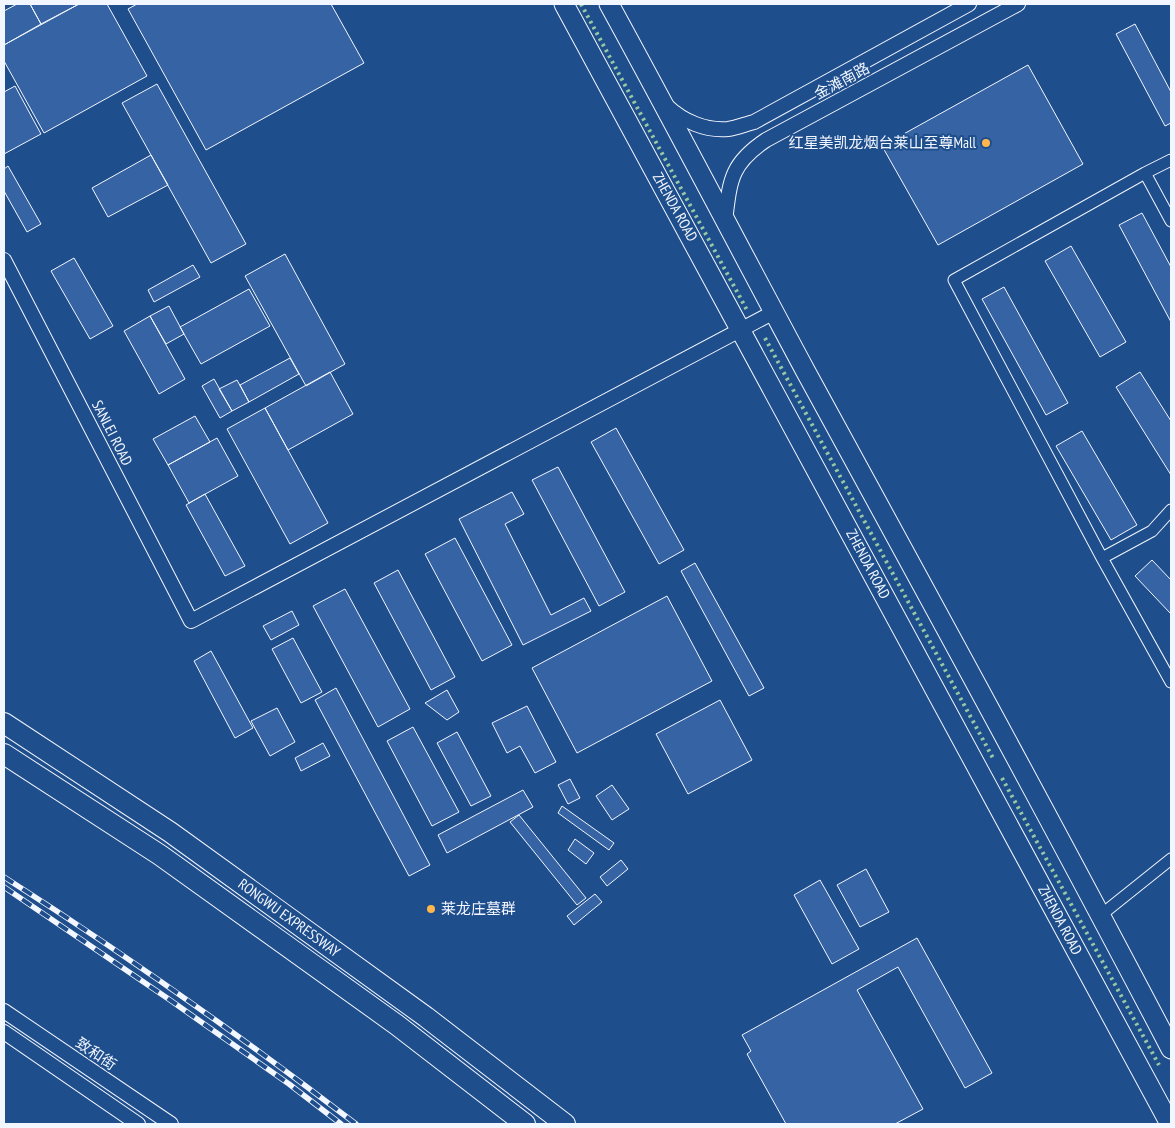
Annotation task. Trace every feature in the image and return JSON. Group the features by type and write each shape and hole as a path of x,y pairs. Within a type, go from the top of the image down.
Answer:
{"highway":[{"name":"ZHENDA ROAD","path":"564,4 1169,1123"},
{"path":"609,4 725,222 1101,915 1171,1049"},
{"name":"RONGWU EXPRESSWAY","path":"4,723 170,832 426,1017 565,1124"},
{"name":"RONGWU EXPRESSWAY","path":"4,754 160,855 397,1025 525,1124"}],"street":[{"name":"金滩南路","path":"662,101 676,114 692,123 712,128 728,129 754,122 969,4"},
{"name":"金滩南路","path":"725,222 728,190 732,176 740,162 751,150 1018,4"},
{"path":"1171,160 954,280 1102,558 1171,682"},
{"path":"1145,173 1171,222"},
{"name":"SANLEI ROAD","path":"4,260 191,621 741,329"},
{"path":"741,329 774,312"},
{"path":"1102,558 1152,531 1171,510"},
{"path":"1101,915 1171,859"},
{"name":"致和街","path":"4,1011 171,1124"},
{"path":"4,1032 138,1124"}],"building":[{"path":"17,4 30,4 41,24 4,45 4,11"},
{"path":"30,4 79,4 41,24"},
{"path":"79,4 107,4 147,76 44,133 4,61 4,45"},
{"path":"137,4 331,4 364,63 206,150 128,9"},
{"path":"1135,24 1171,92 1171,123 1165,126 1116,34"},
{"path":"1028,65 1083,164 938,245 882,146"},
{"path":"157,84 246,244 211,263 122,103"},
{"path":"15,86 41,134 4,154 4,92"},
{"path":"151,155 168,185 108,217 92,188"},
{"path":"8,166 41,224 27,232 4,191 4,169"},
{"path":"1142,213 1171,267 1171,322 1119,225"},
{"path":"1071,246 1126,342 1100,357 1045,261"},
{"path":"285,254 345,364 306,386 245,276"},
{"path":"74,258 113,326 90,339 51,271"},
{"path":"193,265 200,277 154,302 148,290"},
{"path":"1004,287 1068,403 1046,415 982,299"},
{"path":"249,289 270,326 201,364 180,327"},
{"path":"169,306 184,334 166,344 150,316"},
{"path":"150,316 185,379 159,394 124,331"},
{"path":"290,358 299,374 249,402 240,385"},
{"path":"330,372 353,414 288,450 265,408"},
{"path":"1140,372 1171,421 1171,475 1116,387"},
{"path":"214,379 232,411 220,418 202,386"},
{"path":"237,380 249,402 232,411 219,389"},
{"path":"265,408 328,523 290,544 227,429"},
{"path":"195,416 210,442 168,465 153,439"},
{"path":"616,428 684,550 659,564 591,442"},
{"path":"1082,431 1137,525 1111,540 1056,446"},
{"path":"217,438 238,476 189,503 168,465"},
{"path":"558,467 625,592 599,606 532,480"},
{"path":"512,492 524,514 505,524 551,615 584,598 591,611 523,645 459,519"},
{"path":"205,494 245,566 225,576 186,505"},
{"path":"455,538 512,645 482,661 425,554"},
{"path":"1152,560 1171,580 1171,614 1135,576"},
{"path":"695,563 764,688 749,696 681,571"},
{"path":"398,570 455,677 431,690 374,583"},
{"path":"345,589 410,709 378,727 313,606"},
{"path":"667,596 712,681 577,753 532,668"},
{"path":"292,611 299,625 271,640 263,626"},
{"path":"293,638 322,692 301,703 272,649"},
{"path":"211,651 253,728 235,738 194,661"},
{"path":"336,688 430,865 409,876 315,700"},
{"path":"447,690 459,712 447,720 425,703"},
{"path":"720,700 752,760 688,794 656,734"},
{"path":"527,706 556,762 535,773 520,746 507,753 492,723"},
{"path":"277,708 295,742 270,756 251,721"},
{"path":"413,727 459,812 432,826 387,741"},
{"path":"457,732 491,796 471,806 437,743"},
{"path":"323,743 330,756 301,771 295,758"},
{"path":"570,779 580,798 568,804 558,785"},
{"path":"612,785 629,809 612,820 596,796"},
{"path":"523,790 533,807 447,853 438,835"},
{"path":"562,806 614,843 609,850 558,813"},
{"path":"519,815 586,898 577,905 510,822"},
{"path":"575,839 594,853 586,864 568,850"},
{"path":"621,860 628,869 607,886 600,877"},
{"path":"866,869 889,912 860,927 837,885"},
{"path":"820,880 859,949 832,964 794,895"},
{"path":"595,894 602,902 574,925 567,916"},
{"path":"917,938 992,1073 965,1088 898,967 857,990 923,1109 895,1124 786,1124 747,1054 751,1051 742,1035"}],"railway":[{"path":"4,877 183,997 356,1124"},
{"path":"4,887 170,1000 289,1084 341,1124"}],"hedge":[{"path":"581,4 748,312"},
{"path":"765,338 994,760"},
{"path":"1002,778 1159,1065"}],"place":[{"name":"红星美凯龙烟台莱山至尊Mall","path":"986,143"},
{"name":"莱龙庄墓群","path":"431,909"}]}
